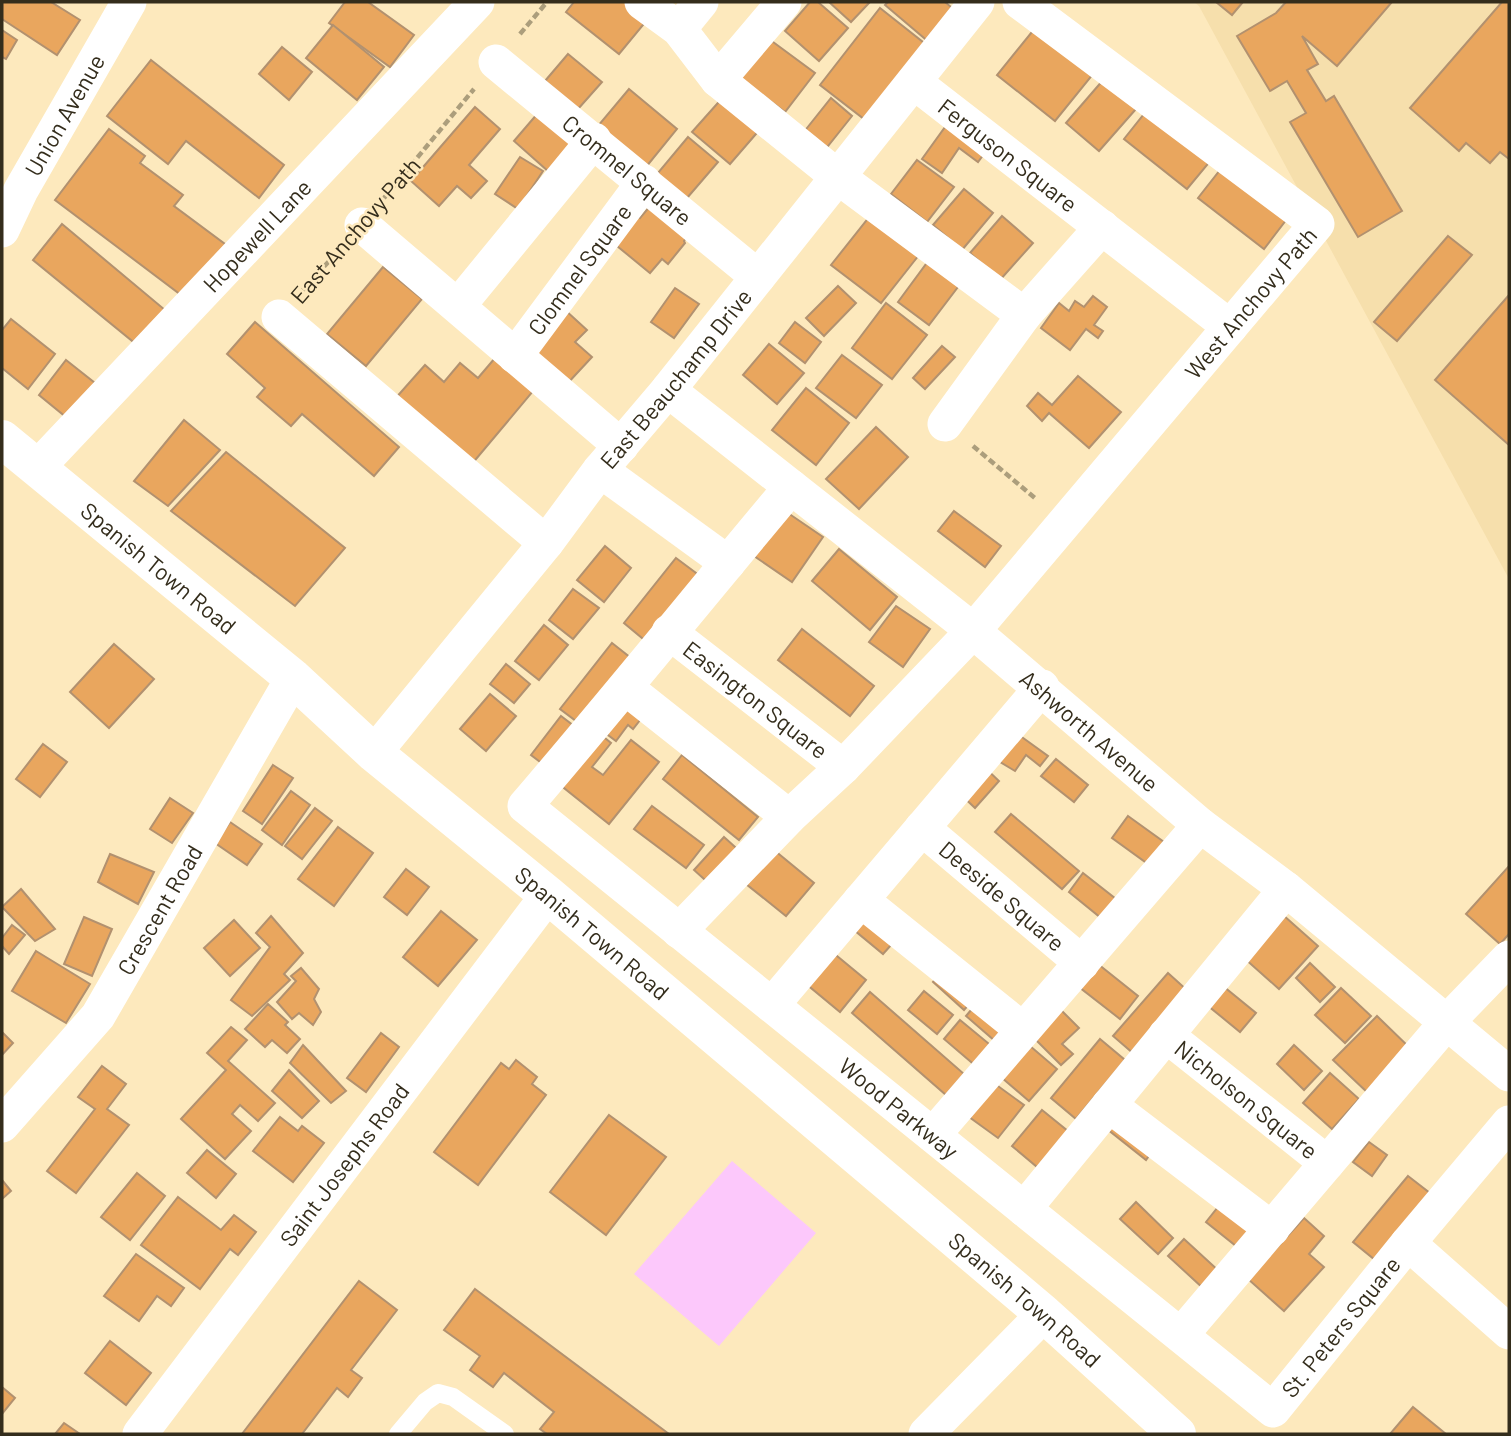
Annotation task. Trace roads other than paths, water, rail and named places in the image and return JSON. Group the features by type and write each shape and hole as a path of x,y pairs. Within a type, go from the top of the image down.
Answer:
{"main road":[{"name":"Spanish Town Road","path":"2,439 293,678 374,753 548,895 1044,1314 1177,1434"}],"street":[{"name":"Union Avenue","path":"2,230 21,190 129,2"},
{"name":"Hopewell Lane","path":"37,468 478,2"},
{"path":"642,2 679,29 718,80 838,177 1024,315"},
{"path":"679,29 701,2"},
{"path":"718,80 784,2"},
{"name":"West Anchovy Path","path":"973,631 1317,224 1020,2"},
{"name":"East Beauchamp Drive","path":"374,753 546,543 610,458 668,390 914,82 970,4"},
{"name":"Cromnel Square","path":"496,62 758,277"},
{"name":"Ferguson Square","path":"914,82 1230,327"},
{"path":"458,306 594,140"},
{"name":"Clomnel Square","path":"515,356 644,182"},
{"name":"Clomnel Square","path":"362,225 515,356 610,458 728,563"},
{"name":"Ferguson Square","path":"945,424 1024,315 1102,227"},
{"name":"East Anchovy Path","path":"279,317 546,543"},
{"name":"Ashworth Avenue","path":"668,390 1042,687 1200,825 1286,889 1509,1074"},
{"name":"Easington Square","path":"525,806 791,487"},
{"name":"Easington Square","path":"679,931 789,817 843,767 973,631"},
{"name":"Easington Square","path":"669,632 843,767"},
{"name":"Crescent Road","path":"2,1125 98,1016 293,678"},
{"name":"Deeside Square","path":"772,1005 1042,687"},
{"path":"626,688 789,817"},
{"name":"Wood Parkway","path":"525,806 1273,1410"},
{"name":"Deeside Square","path":"933,1135 1200,825"},
{"name":"Deeside Square","path":"922,828 1082,963"},
{"name":"Nicholson Square","path":"1024,1209 1286,889"},
{"name":"Saint Josephs Road","path":"140,1434 548,895"},
{"path":"861,901 1023,1030"},
{"name":"Nicholson Square","path":"1181,1335 1447,1022 1509,958"},
{"name":"Nicholson Square","path":"1166,1035 1327,1163"},
{"path":"1109,1105 1272,1228"},
{"name":"St. Peters Square","path":"1273,1410 1509,1123"},
{"name":"St. Peters Square","path":"1408,1243 1509,1332"},
{"path":"926,1434 1044,1314"}],"lane":[{"path":"398,1434 425,1402 438,1393 453,1397 505,1434"}]}
